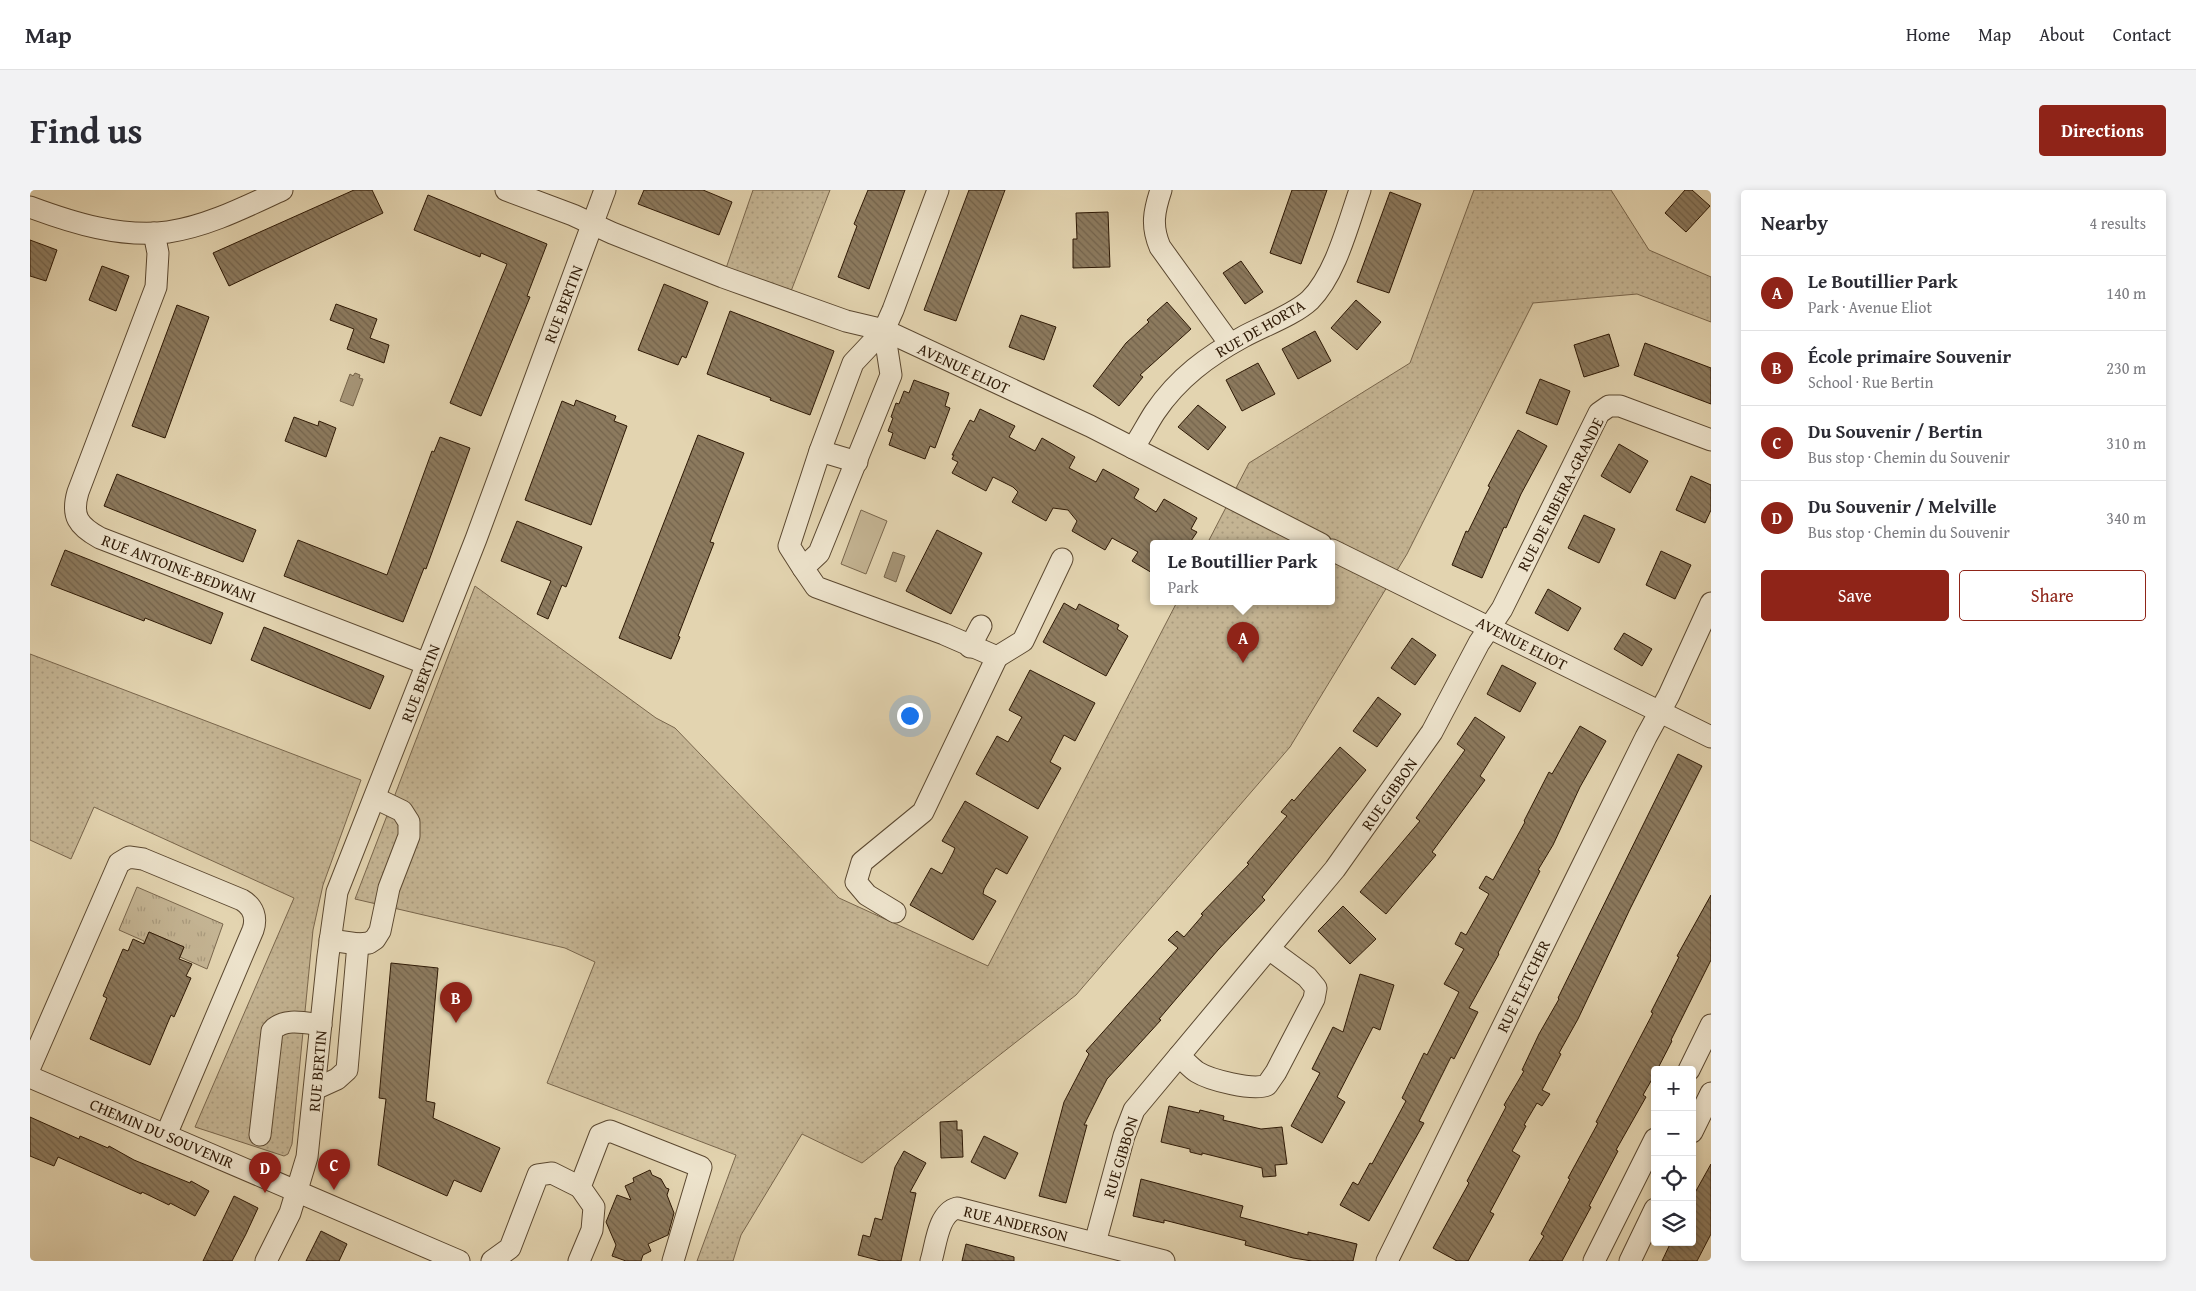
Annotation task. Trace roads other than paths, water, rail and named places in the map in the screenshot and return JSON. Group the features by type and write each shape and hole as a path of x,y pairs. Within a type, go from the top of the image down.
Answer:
{"street":[{"path":"30,207 87,226 154,234 170,232 211,221 282,190"},
{"name":"AVENUE ELIOT","path":"506,190 593,223 723,277 846,321 884,330 1133,448 1313,540"},
{"name":"RUE BERTIN","path":"266,1261 290,1213 298,1192 309,1150 330,940 337,892 476,539 605,190"},
{"path":"938,190 884,330 853,363 820,451 789,546 816,587 944,634 997,658"},
{"path":"1162,190 1154,211 1154,234 1160,247 1230,344"},
{"name":"RUE DE HORTA","path":"1133,448 1154,413 1174,387 1194,367 1230,344 1309,301 1320,288 1334,261 1360,190"},
{"name":"RUE ANTOINE-BEDWANI","path":"154,234 158,253 156,287 78,492 74,506 78,520 86,530 100,538 427,664"},
{"path":"803,568 819,553 891,375 884,330"},
{"name":"RUE DE RIBEIRA-GRANDE","path":"1490,627 1502,610 1600,413 1609,406 1620,406 1711,440"},
{"path":"820,451 857,462"},
{"name":"AVENUE ELIOT","path":"1335,551 1711,737"},
{"path":"895,912 867,896 856,882 862,862 923,812 997,658 1023,641 1062,559"},
{"path":"1659,712 1696,639 1711,602"},
{"path":"970,647 981,626"},
{"name":"RUE GIBBON","path":"1095,1243 1124,1136 1134,1110 1335,869 1432,732 1475,649 1490,627"},
{"name":"RUE FLETCHER","path":"1387,1261 1659,712"},
{"path":"330,940 358,944 369,943 375,939 380,931 389,888 409,836 409,822 402,811 375,798"},
{"path":"30,1067 119,862 129,857 143,859 242,900 254,912 255,922 253,930 166,1135"},
{"path":"315,1089 337,1079 347,1070 358,944"},
{"path":"1179,1056 1198,1072 1254,1088 1267,1085 1276,1072 1314,999 1316,988 1307,977 1269,950"},
{"path":"260,1135 272,1031 280,1024 286,1023 321,1025"},
{"path":"1691,1066 1711,1025"},
{"name":"CHEMIN DU SOUVENIR","path":"30,1077 459,1261"},
{"path":"1696,1124 1711,1093"},
{"path":"580,1187 600,1135 610,1132 701,1167 672,1261"},
{"path":"1594,1261 1651,1147"},
{"path":"492,1261 510,1248 538,1175 552,1173 580,1187 594,1207 592,1230 579,1261"},
{"name":"RUE ANDERSON","path":"931,1261 943,1218 948,1212 957,1208 1164,1261"},
{"path":"1630,1261 1651,1217"}],"place":[{"name":"Le Boutillier Park","path":"1243,663"},
{"name":"École primaire Souvenir","path":"456,1023"},
{"name":"Du Souvenir / Bertin","path":"334,1190"},
{"name":"Du Souvenir / Melville","path":"265,1193"}]}
